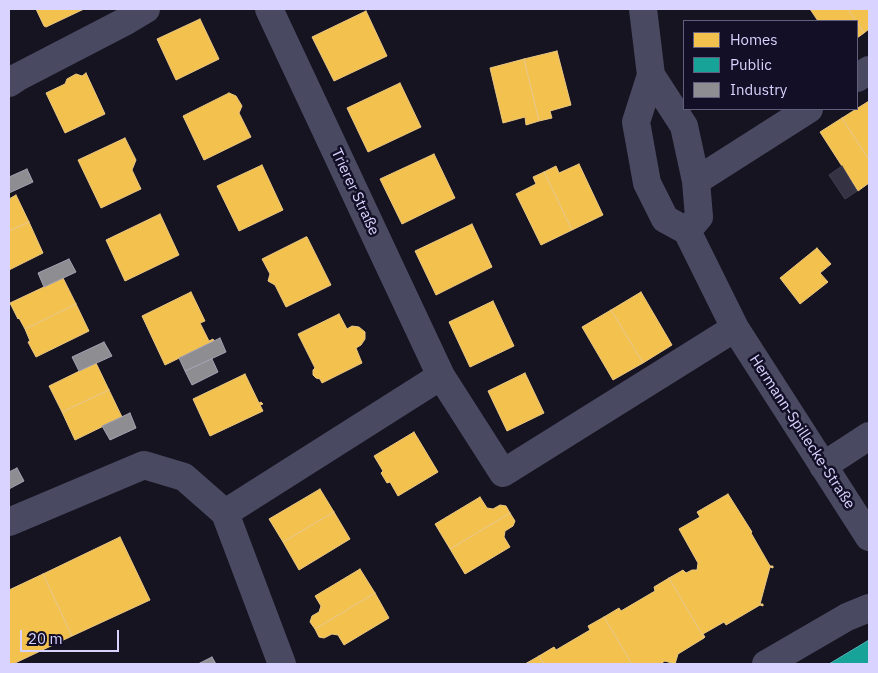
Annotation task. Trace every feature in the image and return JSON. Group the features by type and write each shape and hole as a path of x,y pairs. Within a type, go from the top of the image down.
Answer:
{"street":[{"path":"9,83 18,76 146,9"},
{"name":"Trierer Straße","path":"269,9 442,376 503,473 735,328"},
{"path":"643,9 651,75 636,122 647,182 665,219 687,231 699,217 696,181 684,126 651,75"},
{"path":"858,77 869,70"},
{"path":"696,181 807,110"},
{"name":"Hermann-Spillecke-Straße","path":"687,231 735,328 869,536"},
{"path":"224,513 442,376"},
{"path":"823,466 869,436"},
{"path":"9,522 144,465 184,477 224,513 282,664"},
{"path":"766,664 847,617 869,608"}],"building: Homes":[{"path":"36,9 84,9 46,27"},
{"path":"810,9 848,9 855,20 817,20"},
{"path":"848,9 869,9 869,29 864,33 858,24 858,20 855,20"},
{"path":"366,11 387,56 334,81 312,37"},
{"path":"200,19 219,59 176,80 157,39"},
{"path":"858,24 864,33 858,37"},
{"path":"557,51 571,105 550,111 552,118 539,121 524,59"},
{"path":"524,59 539,121 526,125 525,117 503,123 490,68"},
{"path":"86,73 105,114 65,133 46,93 65,84 67,79 76,74 82,76"},
{"path":"400,83 421,127 368,152 347,108"},
{"path":"229,93 236,96 242,106 239,113 251,137 204,160 183,116"},
{"path":"869,101 869,160 842,118 858,110 858,108"},
{"path":"842,118 869,160 869,183 858,191 820,132"},
{"path":"125,138 136,160 132,170 141,189 101,208 78,160"},
{"path":"434,154 455,198 402,224 380,179"},
{"path":"579,164 603,215 572,230 544,172 556,166 559,173"},
{"path":"262,165 283,210 239,231 217,186"},
{"path":"544,172 572,230 541,245 516,194 536,184 533,177"},
{"path":"16,195 29,222 9,231 9,199"},
{"path":"160,214 179,255 125,281 106,240"},
{"path":"29,222 43,253 9,270 9,231"},
{"path":"472,224 492,267 436,295 415,251"},
{"path":"306,237 331,285 286,307 275,285 268,281 270,274 262,259"},
{"path":"817,248 831,264 820,273 828,282 800,304 780,278"},
{"path":"63,278 76,304 25,329 10,303"},
{"path":"191,292 205,321 200,323 209,341 213,339 214,341 165,365 142,316"},
{"path":"641,292 672,345 643,363 611,310"},
{"path":"493,301 514,346 470,367 449,322"},
{"path":"76,304 89,331 36,357 28,342 30,341 25,329"},
{"path":"611,310 643,363 613,380 582,327"},
{"path":"339,314 347,329 352,326 359,327 365,332 365,339 356,348 362,363 322,383 320,379 313,375 315,368 298,334"},
{"path":"96,363 109,390 62,412 49,386"},
{"path":"525,373 544,413 507,431 488,391"},
{"path":"245,374 259,403 263,404 260,405 263,411 210,436 193,399"},
{"path":"109,390 122,417 75,440 62,412"},
{"path":"414,432 438,472 398,496 390,482 387,483 381,473 383,471 374,456"},
{"path":"320,489 334,512 283,542 269,519"},
{"path":"728,494 752,532 770,566 773,566 773,568 770,567 760,604 763,604 763,606 760,605 726,625 724,622 703,634 704,638 669,578 683,570 686,573 697,570 698,563 679,529 700,517 697,512"},
{"path":"480,497 487,508 493,509 500,505 506,506 510,513 450,549 435,524"},
{"path":"334,512 350,539 299,570 283,542"},
{"path":"510,513 515,521 513,526 505,531 504,537 510,547 465,574 450,549"},
{"path":"120,537 150,600 72,636 43,574"},
{"path":"360,569 375,593 315,629 310,622 312,616 319,612 321,606 315,596"},
{"path":"43,574 72,636 13,664 9,664 9,590"},
{"path":"669,578 704,638 678,654 675,664 665,661 660,664 632,664 604,617 619,608 621,611 655,591 654,587"},
{"path":"375,593 389,618 344,645 338,635 332,634 324,638 319,637 315,629"},
{"path":"604,617 632,664 544,664 539,656 554,647 556,650 590,630 588,626"},
{"path":"539,656 544,664 525,664"}],"building: Public":[{"path":"869,640 869,664 829,664"}],"building: Industry":[{"path":"27,169 33,182 9,193 9,177"},
{"path":"69,259 76,272 44,287 38,273"},
{"path":"220,338 226,352 185,371 179,358"},
{"path":"104,342 112,356 79,371 72,357"},
{"path":"212,359 218,372 192,385 185,371"},
{"path":"130,413 136,428 110,440 102,426"},
{"path":"17,468 24,481 9,489 9,472"},
{"path":"212,657 216,664 198,664"}],"building: Other":[{"path":"842,166 857,191 845,199 829,175"}]}
